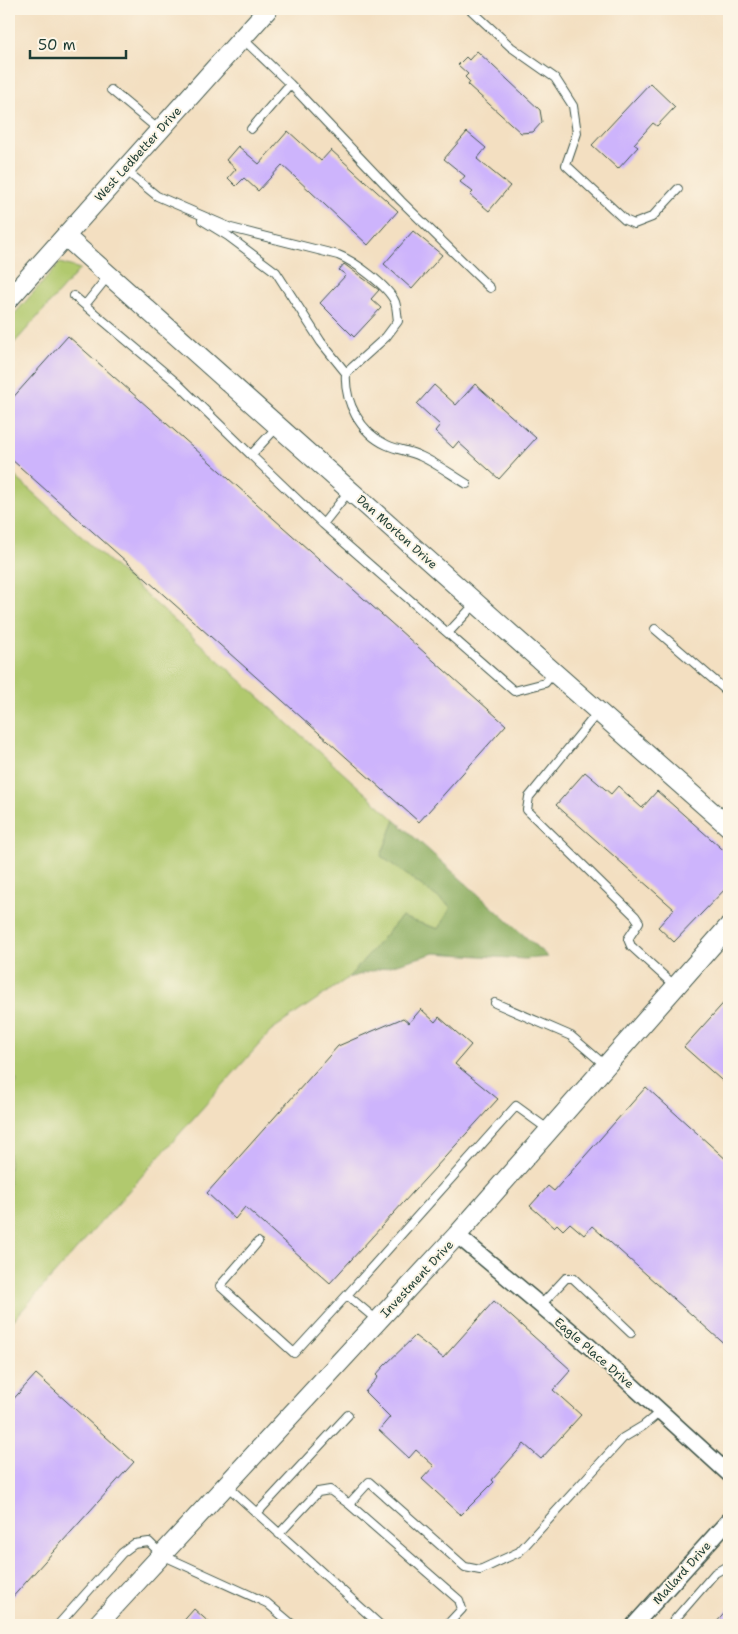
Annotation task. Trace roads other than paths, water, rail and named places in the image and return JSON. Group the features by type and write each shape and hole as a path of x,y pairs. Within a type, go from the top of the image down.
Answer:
{"street":[{"name":"West Ledbetter Drive","path":"9,299 268,9"},
{"name":"Dan Morton Drive","path":"65,236 729,827"},
{"name":"Investment Drive","path":"97,1625 457,1236 729,926"},
{"name":"Eagle Place Drive","path":"457,1236 540,1306 729,1474"},
{"name":"Mallard Drive","path":"634,1625 729,1520"}],"lane":[{"path":"470,9 511,47 555,78 572,106 577,133 566,166 625,220 634,224 652,217 678,189"},
{"path":"242,38 290,84 401,201 490,288"},
{"path":"251,128 290,84"},
{"path":"111,90 159,130"},
{"path":"124,169 157,196 181,207 231,228 338,255 352,260 367,272 394,301 398,321 386,337 346,373"},
{"path":"181,207 228,236 276,272 321,342 346,373 345,390 367,433 386,445 420,456 467,484"},
{"path":"85,305 109,275"},
{"path":"74,296 177,383 323,524 514,691 545,682 554,672"},
{"path":"250,455 278,426"},
{"path":"323,524 350,490"},
{"path":"448,633 476,603"},
{"path":"655,629 729,693"},
{"path":"598,712 529,797 528,810 635,916 639,922 628,939 631,946 676,987"},
{"path":"495,1003 571,1036 606,1066"},
{"path":"258,1242 220,1286 294,1353 516,1106 550,1130"},
{"path":"540,1306 566,1278 573,1278 631,1333"},
{"path":"347,1295 378,1321"},
{"path":"349,1504 370,1482 465,1567 480,1570 519,1552 623,1438 643,1426 660,1412"},
{"path":"257,1513 348,1415"},
{"path":"226,1485 380,1625"},
{"path":"279,1534 318,1492 330,1490 349,1504 459,1600 462,1609 447,1625"},
{"path":"58,1625 134,1544 149,1542 162,1555 267,1603 293,1625"},
{"path":"670,1625 715,1573 729,1565"}]}
